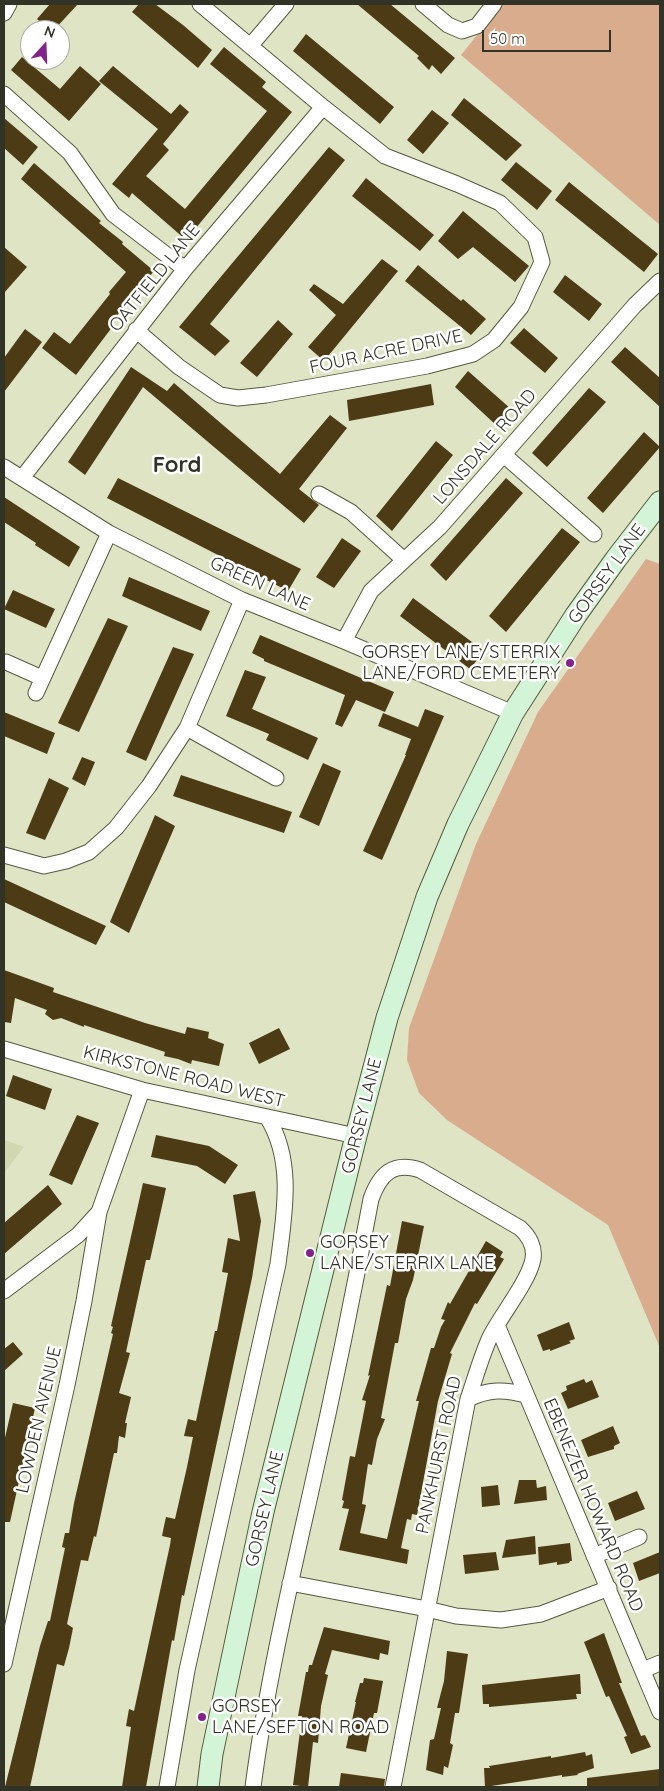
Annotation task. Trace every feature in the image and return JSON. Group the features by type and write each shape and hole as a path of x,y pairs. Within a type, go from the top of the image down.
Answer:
{"main road":[{"name":"GORSEY LANE","path":"208,1787 216,1735 263,1512 387,1018 427,897 458,824 513,713 576,615 660,502"}],"street":[{"path":"4,13 9,4"},
{"name":"FOUR ACRE DRIVE","path":"136,330 179,366 220,395 238,398 266,395 427,366 473,354 494,340 521,307 542,262 535,237 500,203 385,156 200,4"},
{"path":"250,46 286,4"},
{"path":"423,4 448,25 462,31 477,26 494,4"},
{"path":"4,94 70,153 113,214 185,269"},
{"name":"OATFIELD LANE","path":"22,478 185,269 323,107"},
{"name":"LONSDALE ROAD","path":"344,641 371,591 440,527 635,305 660,281"},
{"path":"504,454 594,534"},
{"name":"GREEN LANE","path":"4,467 109,533 242,600 513,713"},
{"path":"319,494 351,512 404,560"},
{"path":"36,693 109,533"},
{"path":"4,855 44,866 66,861 90,852 116,828 149,786 186,728 242,600"},
{"path":"6,662 42,678"},
{"path":"186,728 276,778"},
{"name":"KIRKSTONE ROAD WEST","path":"4,1049 142,1090 356,1136"},
{"path":"4,1291 78,1235 98,1212 142,1090"},
{"path":"167,1787 187,1670 278,1264 284,1220 285,1177 279,1140 276,1131 267,1118"},
{"name":"PANKHURST ROAD","path":"393,1787 468,1400 481,1360 497,1325 529,1271 533,1258 533,1249 526,1234 514,1224 420,1170 411,1167 394,1170"},
{"name":"GORSEY LANE","path":"253,1787 258,1748 290,1583 351,1312 371,1199 379,1180 384,1174 394,1170"},
{"name":"LOWDEN AVENUE","path":"4,1664 67,1385 84,1301 98,1212"},
{"name":"EBENEZER HOWARD ROAD","path":"497,1325 660,1712"},
{"name":"EBENEZER HOWARD ROAD","path":"468,1400 482,1393 498,1390 526,1395"},
{"path":"594,1556 639,1536"},
{"path":"290,1583 481,1620 521,1619 541,1614 609,1588"},
{"path":"643,1670 660,1663"}],"shaded area":[{"path":"502,4 660,4 660,225 461,55"},
{"path":"646,559 660,564 660,1348 608,1225 447,1120 419,1093 407,1060 409,1028 476,844 538,712"},
{"path":"4,1140 24,1147 4,1173"}],"building":[{"path":"50,4 78,4 63,20 37,19"},
{"path":"139,4 155,4 212,50 198,68 132,12"},
{"path":"357,4 390,4 455,58 441,74 432,65 429,70 417,58 419,56"},
{"path":"306,34 394,107 380,124 293,51"},
{"path":"224,47 266,82 262,87 292,112 186,240 132,193 129,198 112,184 158,129 99,81 113,66 171,114 180,104 189,112 163,144 169,150 146,176 185,209 267,111 210,64"},
{"path":"20,59 20,70 37,70 60,89 80,66 101,84 69,121 11,70"},
{"path":"464,98 522,145 506,161 451,115"},
{"path":"432,110 449,123 423,154 407,140"},
{"path":"4,118 38,147 23,165 4,148"},
{"path":"329,147 345,160 210,324 230,341 215,356 179,327"},
{"path":"516,162 552,191 537,210 501,180"},
{"path":"34,163 101,221 99,223 154,271 110,324 113,326 76,375 42,348 54,332 70,344 126,272 21,179"},
{"path":"366,178 434,235 420,251 352,196"},
{"path":"569,182 658,254 644,272 555,200"},
{"path":"463,211 529,266 515,282 473,247 458,259 438,241"},
{"path":"4,247 27,267 4,293"},
{"path":"382,259 398,271 324,361 308,347 336,315 309,290 314,284 343,304"},
{"path":"418,265 486,319 471,335 405,281"},
{"path":"565,275 602,304 589,321 553,292"},
{"path":"278,320 293,334 257,377 240,363"},
{"path":"524,328 558,358 545,373 510,343"},
{"path":"25,329 42,342 4,392 4,358"},
{"path":"625,347 660,378 660,407 611,362"},
{"path":"131,367 167,391 174,383 280,474 330,415 347,428 299,489 319,505 304,523 143,387 85,475 68,462"},
{"path":"468,371 511,409 496,425 455,387"},
{"path":"431,384 434,405 349,421 347,400"},
{"path":"589,388 606,402 547,467 532,453"},
{"path":"644,432 660,447 603,513 587,498"},
{"path":"436,441 453,455 392,531 376,516"},
{"path":"118,478 301,569 288,591 107,498"},
{"path":"506,478 523,493 446,581 430,565"},
{"path":"4,497 80,547 69,567 4,522"},
{"path":"562,528 580,542 506,632 489,616"},
{"path":"342,538 361,551 334,588 316,577"},
{"path":"129,577 210,611 201,631 122,596"},
{"path":"13,590 55,609 46,628 4,609"},
{"path":"413,598 484,651 470,669 400,616"},
{"path":"108,618 128,626 79,732 58,723"},
{"path":"260,635 394,692 385,712 356,700 342,727 335,724 345,695 264,661 264,659 252,653"},
{"path":"173,647 194,654 146,761 126,752"},
{"path":"245,670 266,677 252,709 318,738 308,760 266,740 269,734 226,716"},
{"path":"425,709 444,716 382,860 363,851 406,755 411,739 378,726 383,713 418,727"},
{"path":"4,712 55,733 47,754 4,736"},
{"path":"82,757 95,762 85,786 72,779"},
{"path":"323,763 341,771 319,826 299,817"},
{"path":"181,775 292,812 284,833 173,796"},
{"path":"49,778 69,788 45,840 26,833"},
{"path":"155,815 175,826 129,933 110,922"},
{"path":"4,879 106,926 96,945 4,902"},
{"path":"4,970 54,988 53,992 145,1023 185,1034 187,1027 209,1032 208,1038 224,1044 219,1066 192,1060 191,1064 164,1056 165,1052 84,1025 84,1027 61,1018 53,1020 45,1014 47,1010 15,998 11,1023 4,1022"},
{"path":"279,1028 290,1049 259,1064 249,1043"},
{"path":"13,1075 52,1089 45,1110 6,1096"},
{"path":"77,1115 99,1123 72,1185 49,1175"},
{"path":"156,1135 209,1146 238,1165 225,1184 197,1166 151,1157"},
{"path":"143,1183 166,1188 150,1260 146,1260 126,1352 130,1353 119,1393 131,1397 125,1423 127,1423 125,1438 119,1436 117,1453 114,1453 96,1537 94,1536 88,1561 81,1560 67,1624 73,1628 69,1648 64,1666 57,1664 30,1787 5,1787 40,1646 48,1621 50,1621 65,1548 62,1547 65,1533 69,1533 74,1503 113,1334 111,1333 113,1327 111,1326"},
{"path":"48,1185 62,1204 4,1254 4,1223"},
{"path":"255,1191 261,1221 252,1278 184,1596 182,1595 174,1641 172,1640 146,1787 122,1787 131,1727 126,1726 129,1709 134,1711 170,1545 171,1538 162,1536 164,1526 166,1517 175,1519 187,1467 193,1437 184,1436 188,1419 196,1421 215,1331 217,1331 228,1273 222,1272 228,1238 240,1241 233,1195"},
{"path":"402,1221 424,1226 413,1280 406,1299 398,1343 395,1343 381,1418 385,1419 377,1439 372,1465 368,1464 362,1504 366,1505 360,1533 387,1539 419,1401 416,1401 431,1348 434,1348 445,1320 441,1319 448,1302 450,1304 486,1241 503,1252 500,1257 504,1259 477,1304 475,1303 450,1353 452,1354 438,1401 417,1515 412,1514 411,1520 407,1519 401,1548 409,1550 407,1564 339,1550 349,1509 342,1508 344,1501 342,1500 350,1456 355,1457 366,1401 362,1400 370,1375 368,1376 387,1285 390,1286"},
{"path":"569,1322 575,1339 569,1341 571,1343 550,1351 550,1349 543,1351 537,1335"},
{"path":"13,1342 23,1354 4,1371 4,1349"},
{"path":"584,1379 586,1383 592,1380 599,1397 568,1409 561,1393 567,1390 566,1386"},
{"path":"13,1403 35,1408 10,1522 4,1522 4,1442"},
{"path":"613,1426 620,1443 614,1446 614,1449 588,1457 581,1440"},
{"path":"519,1480 536,1480 537,1488 546,1486 547,1500 514,1504"},
{"path":"498,1485 500,1505 482,1507 481,1487"},
{"path":"637,1491 645,1509 615,1521 608,1503"},
{"path":"535,1536 536,1554 502,1558 506,1540"},
{"path":"570,1543 572,1561 557,1565 557,1562 539,1565 538,1547"},
{"path":"496,1552 499,1570 465,1574 463,1555"},
{"path":"660,1552 660,1573 639,1581 633,1563"},
{"path":"324,1627 390,1641 388,1655 380,1653 379,1660 332,1650 325,1674 328,1675 321,1706 318,1743 313,1742 308,1787 293,1785 302,1716 298,1716 306,1672 308,1672 309,1665 312,1665"},
{"path":"604,1633 622,1683 619,1683 641,1736 645,1735 651,1747 631,1754 624,1737 627,1736 609,1696 606,1697 584,1642"},
{"path":"447,1651 468,1654 459,1713 455,1713 450,1743 453,1745 448,1768 444,1766 443,1775 426,1770 430,1740 434,1739 441,1708 437,1708 444,1681"},
{"path":"580,1674 581,1694 576,1694 577,1699 489,1707 489,1704 483,1704 482,1685"},
{"path":"364,1678 383,1681 377,1713 374,1713 366,1752 346,1748 355,1702 360,1683 363,1683"},
{"path":"585,1752 586,1756 592,1754 594,1768 578,1775 562,1777 562,1775 485,1787 484,1768 490,1768 489,1766"},
{"path":"660,1769 660,1787 587,1787 587,1778"},
{"path":"341,1773 385,1779 384,1787 339,1787"}],"place":[{"name":"GORSEY LANE/STERRIX LANE/FORD CEMETERY","path":"570,663"},
{"name":"GORSEY LANE/STERRIX LANE","path":"310,1253"},
{"name":"GORSEY LANE/SEFTON ROAD","path":"202,1717"}],"district":[{"name":"Ford","path":"177,465"}]}
